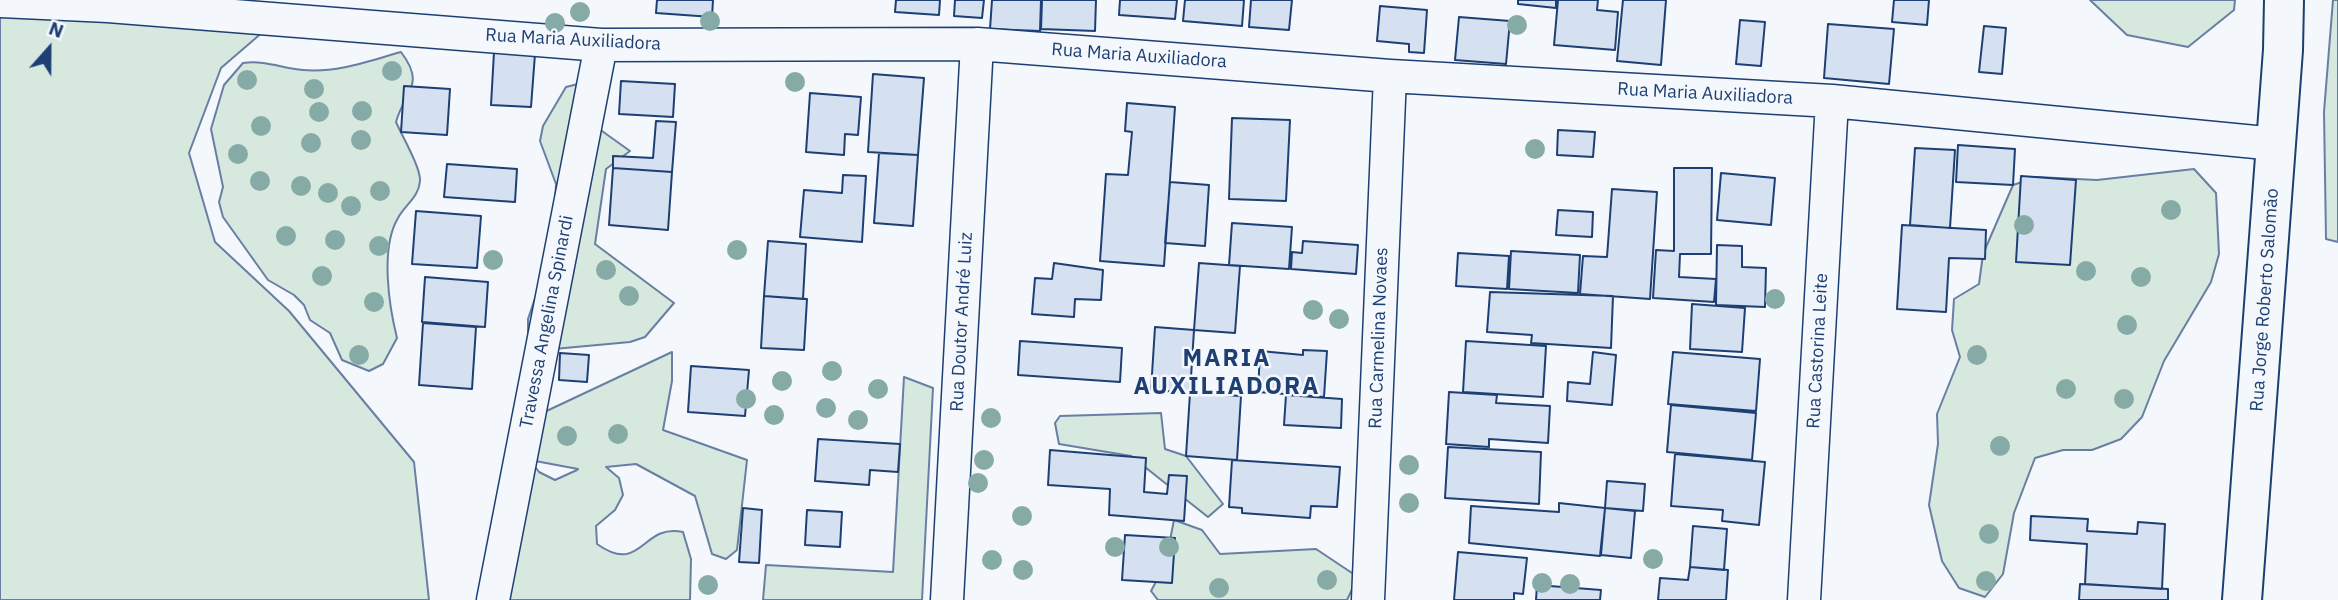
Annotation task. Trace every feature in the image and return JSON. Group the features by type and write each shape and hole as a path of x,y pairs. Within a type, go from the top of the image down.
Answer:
{"main road":[{"name":"Rua Jorge Roberto Salomão","path":"2242,600 2284,0"}],"street":[{"name":"Rua Maria Auxiliadora","path":"0,1 108,6 601,45 977,44 1390,76 1832,102 2276,144"},
{"name":"Rua Doutor André Luiz","path":"947,600 977,44"},
{"name":"Travessa Angelina Spinardi","path":"493,600 601,45"},
{"name":"Rua Carmelina Novaes","path":"1368,600 1390,76"},
{"name":"Rua Castorina Leite","path":"1804,600 1832,102"}],"shaded area":[{"path":"0,0 264,31 221,68 189,153 215,242 289,311 414,462 429,600 0,600"},
{"path":"2090,0 2235,0 2234,10 2188,47 2127,35"},
{"path":"2333,0 2338,0 2338,242 2326,239 2324,112"},
{"path":"401,52 412,72 413,80 396,122 414,160 420,181 414,196 392,230 389,245 389,294 397,338 383,364 369,371 342,360 330,333 310,320 304,305 294,295 268,280 223,217 219,202 223,187 211,129 224,85 243,63 328,70"},
{"path":"598,79 595,126 630,151 606,169 595,244 674,303 645,337 630,342 554,349 538,346 528,334 528,319 553,245 556,184 540,141 543,126 566,87"},
{"path":"2194,169 2216,193 2219,254 2211,282 2164,361 2142,417 2121,439 2092,450 2063,450 2035,458 2014,513 2003,574 1985,597 1959,588 1942,561 1929,505 1938,444 1937,414 1960,357 1952,330 1954,299 1979,284 1983,254 2013,185 2037,177 2097,180"},
{"path":"672,352 672,381 663,430 747,460 737,550 726,559 712,554 695,496 636,464 606,467 619,478 623,495 615,510 596,526 597,544 612,552 624,554 633,552 658,535 669,531 683,532 691,559 690,600 509,600 529,460 521,423","holes":["530,460 578,469 555,480 539,472"]},
{"path":"904,377 933,388 922,600 763,600 766,565 893,572"},
{"path":"1161,413 1165,449 1186,456 1223,504 1208,517 1131,456 1059,444 1055,423 1060,416"},
{"path":"1174,520 1202,530 1220,554 1316,549 1358,577 1347,600 1158,600 1151,591 1165,565"}],"building":[{"path":"657,0 713,0 712,17 656,13"},
{"path":"896,0 940,0 939,15 895,12"},
{"path":"955,0 984,0 982,18 954,16"},
{"path":"992,0 1041,0 1040,31 990,29"},
{"path":"1042,0 1096,0 1095,31 1041,29"},
{"path":"1120,0 1177,0 1175,19 1119,15"},
{"path":"1185,0 1244,0 1242,26 1183,21"},
{"path":"1251,0 1292,0 1289,30 1249,27"},
{"path":"1518,0 1556,0 1556,8 1518,4"},
{"path":"1558,0 1598,0 1597,10 1618,12 1615,50 1554,45"},
{"path":"1623,0 1666,0 1661,65 1617,61"},
{"path":"1894,0 1929,0 1927,25 1892,22"},
{"path":"1380,6 1427,10 1424,53 1409,52 1409,44 1377,41"},
{"path":"1459,17 1510,21 1506,64 1455,60"},
{"path":"1740,20 1765,22 1761,66 1736,64"},
{"path":"1828,24 1894,29 1889,84 1824,78"},
{"path":"1984,26 2006,28 2002,74 1979,72"},
{"path":"494,52 535,54 531,107 491,105"},
{"path":"873,74 924,78 918,155 868,152"},
{"path":"621,81 675,84 673,117 619,114"},
{"path":"404,86 450,89 447,135 401,132"},
{"path":"810,93 861,97 858,135 845,134 844,155 806,152"},
{"path":"1127,103 1175,107 1164,266 1100,261 1106,174 1128,175 1132,132 1125,131"},
{"path":"1232,118 1290,120 1286,201 1229,199"},
{"path":"656,121 676,122 672,172 613,168 613,156 653,158"},
{"path":"1558,130 1595,132 1593,157 1557,155"},
{"path":"1958,145 2015,149 2013,185 1956,182"},
{"path":"1915,148 1955,150 1950,228 1910,225"},
{"path":"879,153 918,155 913,226 874,223"},
{"path":"447,164 517,169 515,202 444,197"},
{"path":"613,168 672,172 668,230 609,225"},
{"path":"1674,168 1712,168 1711,254 1680,254 1679,277 1716,279 1714,302 1653,298 1656,250 1674,251"},
{"path":"1721,173 1775,178 1771,225 1717,220"},
{"path":"843,175 866,176 862,242 800,237 804,190 842,193"},
{"path":"2021,176 2076,180 2070,265 2016,262"},
{"path":"1170,182 1209,185 1205,246 1165,243"},
{"path":"1612,189 1657,192 1650,299 1580,294 1583,256 1607,257"},
{"path":"1558,210 1593,212 1592,237 1556,235"},
{"path":"416,211 481,216 477,268 412,264"},
{"path":"1232,223 1292,227 1289,269 1229,265"},
{"path":"1902,225 1986,230 1985,259 1949,258 1946,312 1897,309"},
{"path":"768,241 806,244 803,299 764,296"},
{"path":"1303,241 1358,245 1356,274 1291,269 1292,252 1302,253"},
{"path":"1717,245 1742,246 1742,267 1766,268 1765,307 1716,305"},
{"path":"1511,251 1580,255 1578,293 1509,289"},
{"path":"1458,253 1509,256 1507,289 1456,286"},
{"path":"1054,263 1103,270 1101,300 1075,299 1074,317 1032,314 1035,278 1052,279"},
{"path":"1199,263 1240,266 1235,333 1194,330"},
{"path":"425,277 488,282 485,327 422,322"},
{"path":"1490,292 1613,296 1611,348 1531,343 1532,335 1487,332"},
{"path":"764,296 807,299 804,350 761,348"},
{"path":"1692,304 1745,308 1742,352 1690,349"},
{"path":"423,323 476,327 472,389 419,385"},
{"path":"1155,327 1194,330 1190,393 1151,390"},
{"path":"1020,341 1122,348 1120,382 1018,375"},
{"path":"1466,341 1546,346 1543,397 1463,392"},
{"path":"1303,350 1327,351 1324,397 1258,392 1260,351 1303,355"},
{"path":"1593,352 1616,355 1612,405 1567,401 1568,382 1590,384"},
{"path":"1673,352 1760,359 1756,411 1668,404"},
{"path":"560,353 589,355 587,382 559,380"},
{"path":"691,366 749,370 745,416 688,412"},
{"path":"1449,392 1497,395 1496,403 1550,406 1548,443 1489,439 1489,447 1446,444"},
{"path":"1190,393 1241,396 1237,460 1186,456"},
{"path":"1286,395 1342,399 1341,428 1284,425"},
{"path":"1671,405 1756,413 1752,460 1667,452"},
{"path":"818,439 900,444 898,472 870,470 869,485 815,481"},
{"path":"1448,447 1541,452 1539,504 1445,498"},
{"path":"1050,450 1146,458 1144,492 1167,494 1169,475 1187,476 1184,521 1109,515 1110,489 1048,485"},
{"path":"1675,454 1765,462 1759,525 1722,521 1723,510 1671,506"},
{"path":"1232,460 1340,467 1337,507 1311,506 1310,518 1242,513 1242,508 1229,507"},
{"path":"1607,481 1645,484 1643,511 1605,508"},
{"path":"1559,503 1605,508 1600,556 1469,543 1471,506 1559,512"},
{"path":"743,508 762,510 759,563 739,562"},
{"path":"1605,508 1635,511 1631,558 1601,555"},
{"path":"807,510 842,512 840,547 805,545"},
{"path":"2031,516 2088,519 2087,531 2137,534 2138,522 2165,524 2162,589 2085,584 2087,544 2030,540"},
{"path":"1693,526 1727,529 1724,570 1690,567"},
{"path":"1125,535 1175,538 1172,583 1122,580"},
{"path":"1458,552 1527,558 1523,594 1514,593 1514,600 1454,600"},
{"path":"1690,567 1728,570 1726,600 1658,600 1660,578 1688,580"},
{"path":"2080,584 2168,589 2168,600 2079,600"},
{"path":"1537,585 1601,590 1600,600 1536,600"}],"district":[{"name":"MARIA AUXILIADORA","path":"1227,373"}]}
